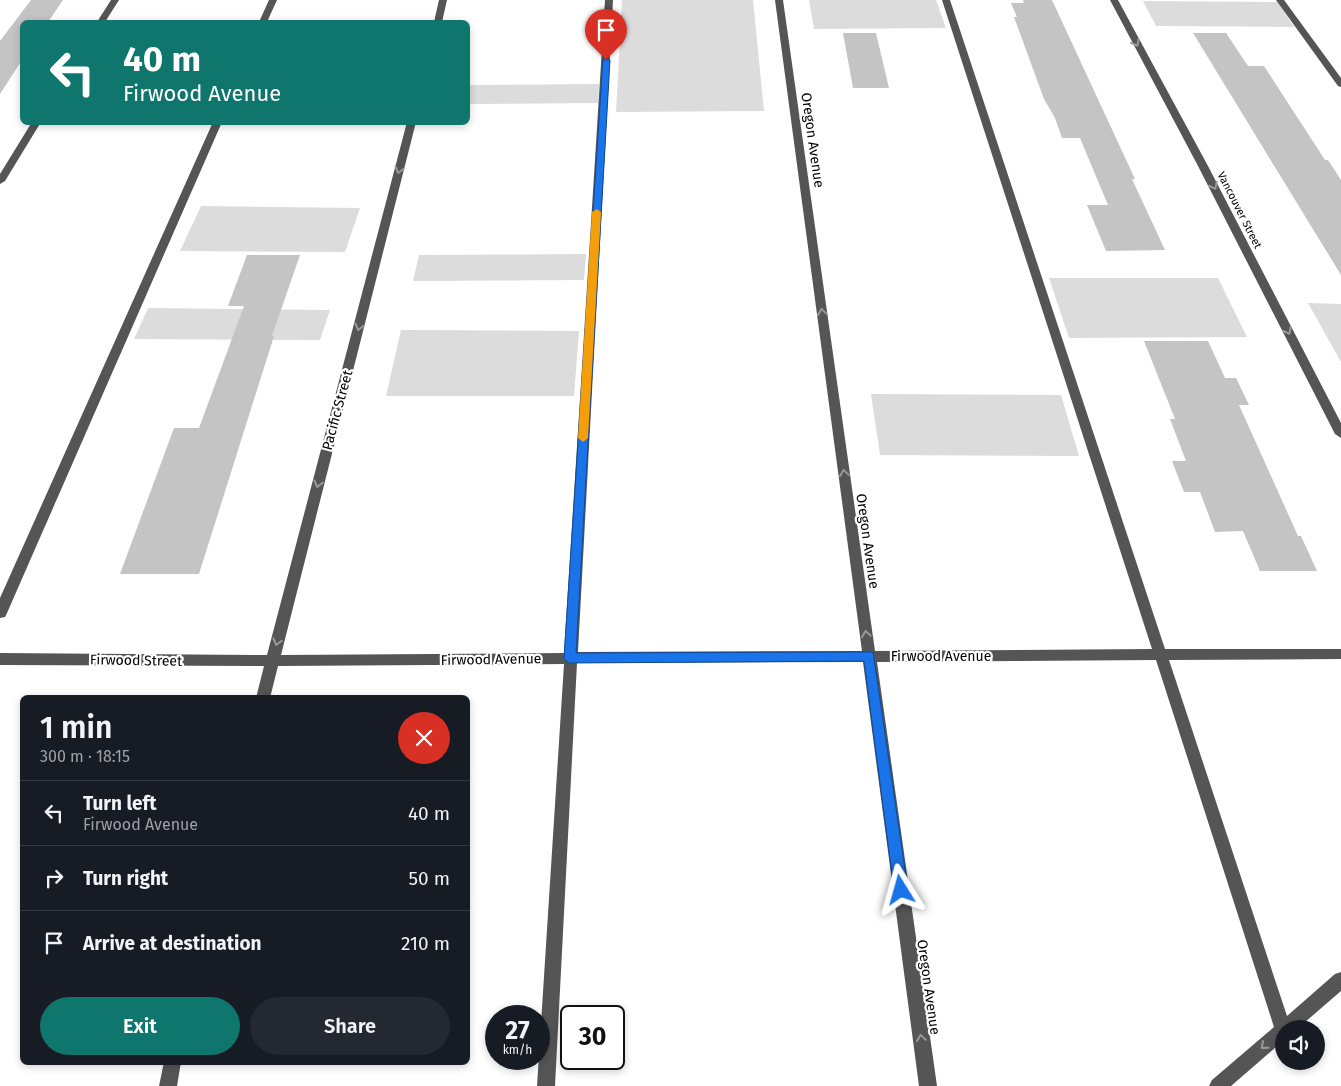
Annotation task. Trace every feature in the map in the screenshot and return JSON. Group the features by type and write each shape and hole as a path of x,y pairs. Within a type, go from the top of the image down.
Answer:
{"street":[{"path":"102,20 115,0"},
{"path":"264,20 273,0"},
{"path":"438,20 443,0"},
{"path":"546,1086 609,0"},
{"name":"Oregon Avenue","path":"779,0 928,1086"},
{"path":"946,0 1280,1020"},
{"name":"Vancouver Street","path":"1114,0 1203,166 1341,434"},
{"path":"1280,0 1341,84"},
{"path":"0,181 35,125"},
{"path":"0,613 217,125"},
{"name":"Pacific Street","path":"264,695 411,125"},
{"name":"Firwood Avenue","path":"272,662 570,658 1341,654"},
{"name":"Firwood Street","path":"0,658 272,662"},
{"path":"1294,1020 1341,980"},
{"path":"1218,1086 1275,1036"},
{"path":"168,1086 173,1065"}],"shaded area":[{"path":"622,0 753,0 764,111 616,112"},
{"path":"809,0 936,0 946,28 814,29"},
{"path":"1143,1 1278,2 1294,27 1156,26"},
{"path":"599,84 598,103 470,104 470,85"},
{"path":"201,206 360,208 345,252 180,251"},
{"path":"586,254 584,280 413,281 419,255"},
{"path":"1049,278 1218,278 1247,337 1069,338"},
{"path":"1308,303 1341,304 1341,362"},
{"path":"148,308 330,310 320,340 134,339"},
{"path":"401,330 579,331 574,396 386,396"},
{"path":"871,394 1061,395 1079,456 880,455"}],"building":[{"path":"31,0 63,0 49,20 20,20 20,63 0,94 0,41"},
{"path":"1023,0 1052,0 1135,179 1132,179 1165,250 1106,251 1087,205 1108,205 1080,138 1062,138 1055,118 1044,99 1014,17 1017,17 1011,3 1024,3"},
{"path":"843,33 876,33 889,88 853,88"},
{"path":"1193,33 1226,33 1248,66 1264,66 1325,160 1328,160 1341,180 1341,275"},
{"path":"247,255 300,255 272,336 274,336 199,574 120,574 174,428 199,428 244,306 228,306"},
{"path":"1144,341 1208,341 1225,378 1236,378 1249,405 1239,405 1298,536 1301,536 1317,571 1260,571 1243,531 1215,532 1200,492 1184,492 1172,461 1186,461 1170,419 1175,419"}],"slow traffic":[{"path":"583,438 597,212"}],"route":[{"path":"606,60 570,658 869,656 901,890"}]}
